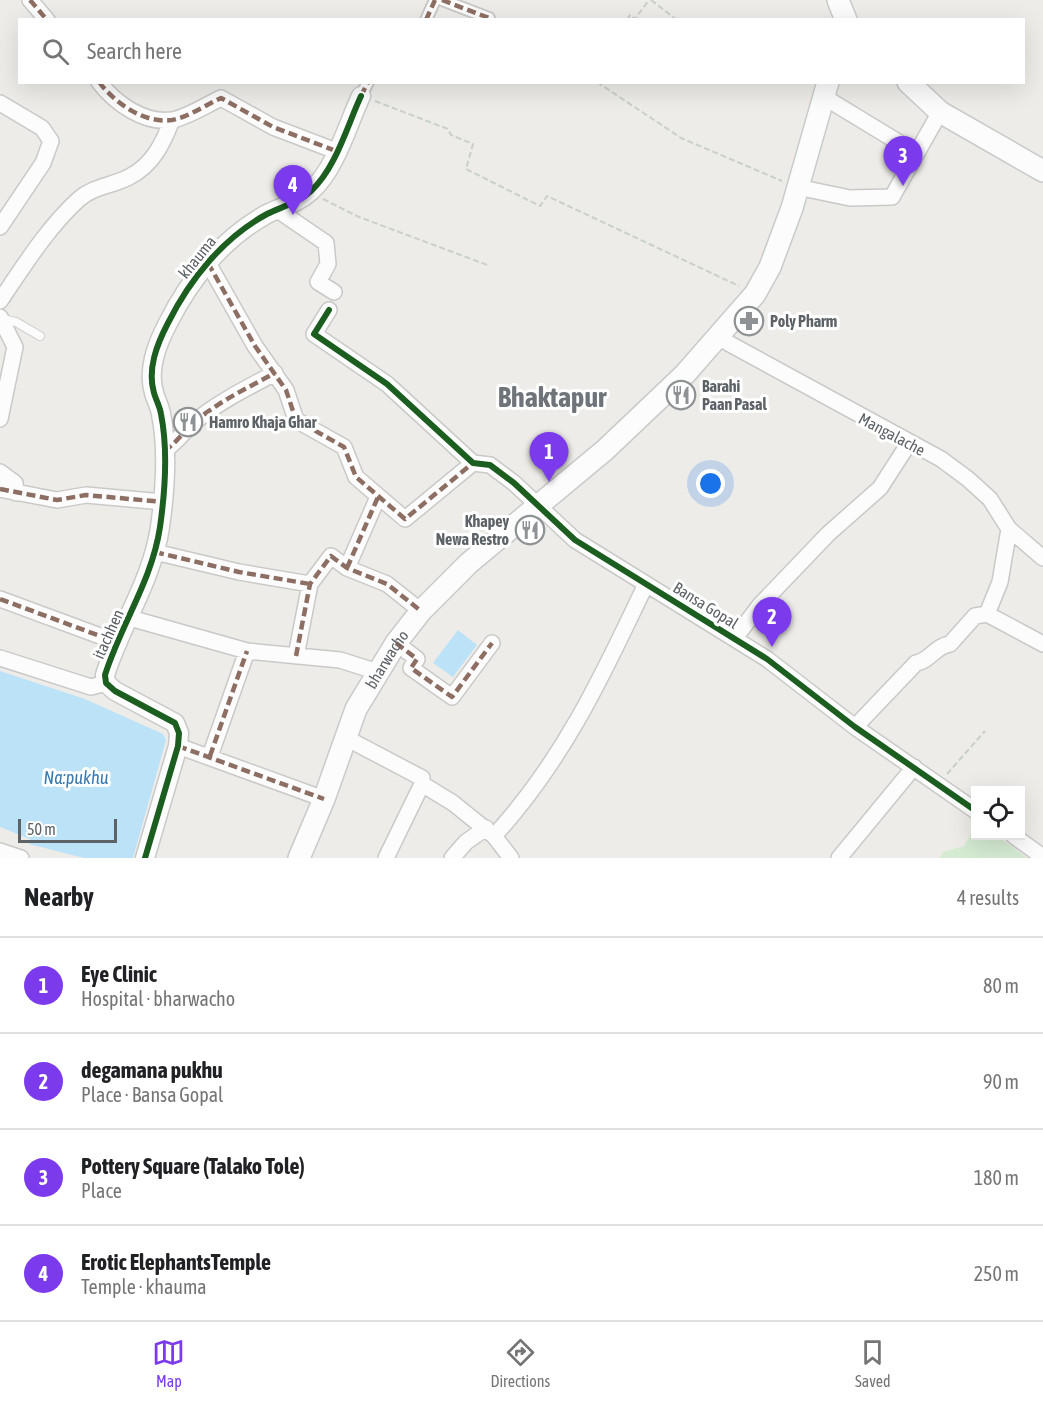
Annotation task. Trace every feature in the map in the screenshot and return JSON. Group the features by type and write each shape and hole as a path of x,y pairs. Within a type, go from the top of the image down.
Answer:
{"main road":[{"path":"838,0 845,18"},
{"path":"910,84 940,112 1043,171"},
{"name":"bharwacho","path":"299,858 324,799 356,709 396,643 421,611 469,563 540,507 605,450 719,338 755,294 770,267 826,90"}],"street":[{"path":"30,0 44,18"},
{"path":"427,18 435,0"},
{"path":"442,0 489,18"},
{"path":"100,84 110,97 139,115 172,120 221,98 273,127 336,152"},
{"name":"khauma","path":"164,451 161,413 154,393 152,367 168,322 208,263 233,236 269,213 279,211 310,192 322,179 364,89"},
{"path":"826,90 916,153"},
{"path":"0,103 42,128 51,141 43,163 0,227"},
{"path":"797,186 850,198 892,197 940,112"},
{"path":"0,301 63,216 80,198 101,186 129,177 145,165 160,149 172,120"},
{"path":"279,211 326,243 328,264 318,282 334,292"},
{"path":"208,263 250,337 286,390 296,420 344,447 356,477 405,519 473,463 387,384 314,334 329,310"},
{"path":"0,419 15,347 2,318"},
{"name":"Mangalache","path":"719,338 941,459 990,499 1009,529 1043,558"},
{"path":"164,451 179,441 196,421 226,400 275,373"},
{"path":"735,638 760,605 828,534 880,488 909,443"},
{"name":"itachhen","path":"164,451 163,502 155,552 130,618 109,662 106,683 115,691 175,723 179,733 178,746"},
{"name":"Bansa Gopal","path":"473,463 490,465 575,540 735,638 789,674 855,727 971,808"},
{"path":"0,472 15,483 16,493"},
{"path":"0,489 57,500 86,495 163,502"},
{"path":"347,568 378,497"},
{"path":"987,614 1000,582 1009,529"},
{"path":"155,552 238,572 310,584"},
{"path":"296,656 310,584 331,556 347,568 387,584 421,611"},
{"path":"452,858 466,842 490,832 552,766 621,639 646,584"},
{"path":"0,599 119,643"},
{"path":"855,727 916,663 924,662 941,645 950,644 975,616 987,614 1043,644"},
{"path":"130,618 247,651 340,660 378,672"},
{"path":"396,643 417,659 411,668 452,697 492,643"},
{"path":"210,756 247,651"},
{"path":"0,658 91,687 106,683"},
{"path":"346,738 422,778 422,784 386,858"},
{"path":"145,858 178,746 324,799"},
{"path":"839,858 914,767"},
{"path":"422,784 453,803 490,832 511,858"},
{"path":"1020,840 1043,857"},
{"path":"0,851 21,858"}],"lane":[{"path":"2,318 16,322 40,336"}],"path":[{"path":"635,18 650,0 674,18"},
{"path":"600,84 681,138 797,186"},
{"path":"364,89 448,129 452,135 473,144 466,169 540,206 547,196 631,233 755,294"},
{"path":"310,192 359,217 490,266"},
{"path":"937,785 985,731"}],"green space":[{"path":"971,833 971,840 1003,840 1027,858 939,858 943,852 964,846"}],"water":[{"path":"458,630 477,645 453,677 433,663"},
{"name":"Na:pukhu","path":"0,671 85,699 163,734 166,740 133,858 84,858 29,844 30,839 0,827"}],"marked path":[{"path":"30,0 45,18"},
{"path":"427,18 435,0"},
{"path":"442,0 489,18"},
{"path":"101,84 122,104 151,119 172,120 191,114 221,98 273,127 336,151"},
{"path":"361,96 367,84"},
{"path":"208,263 255,346 286,390 296,420 344,447 356,477 405,519 473,463"},
{"path":"164,451 207,412 275,373"},
{"path":"0,489 57,500 86,495 163,502"},
{"path":"347,568 378,497"},
{"path":"155,552 239,572 310,584"},
{"path":"296,656 310,584 331,556 347,568 387,584 421,611"},
{"path":"0,599 119,643"},
{"path":"396,643 417,659 411,668 452,697 492,643"},
{"path":"210,756 247,651"},
{"path":"178,746 324,799"}],"cycle path":[{"path":"145,858 178,746 179,733 175,723 115,691 106,683 105,675 150,566 160,527 165,456 161,414 152,384 154,357 160,339 177,307 197,276 222,247 267,214 301,199 320,182 334,159 361,96"},
{"path":"329,310 314,334 387,384 473,463 490,465 514,483 575,540 767,659 855,727 971,808"}],"place":[{"name":"Pottery Square (Talako Tole)","path":"903,186"},
{"name":"Erotic ElephantsTemple","path":"293,215"},
{"name":"Poly Pharm","path":"749,321"},
{"name":"Barahi Paan Pasal","path":"681,395"},
{"name":"Hamro Khaja Ghar","path":"188,422"},
{"name":"Eye Clinic","path":"549,482"},
{"name":"Khapey Newa Restro","path":"530,530"},
{"name":"degamana pukhu","path":"772,647"}],"district":[{"name":"Bhaktapur","path":"552,397"}]}
